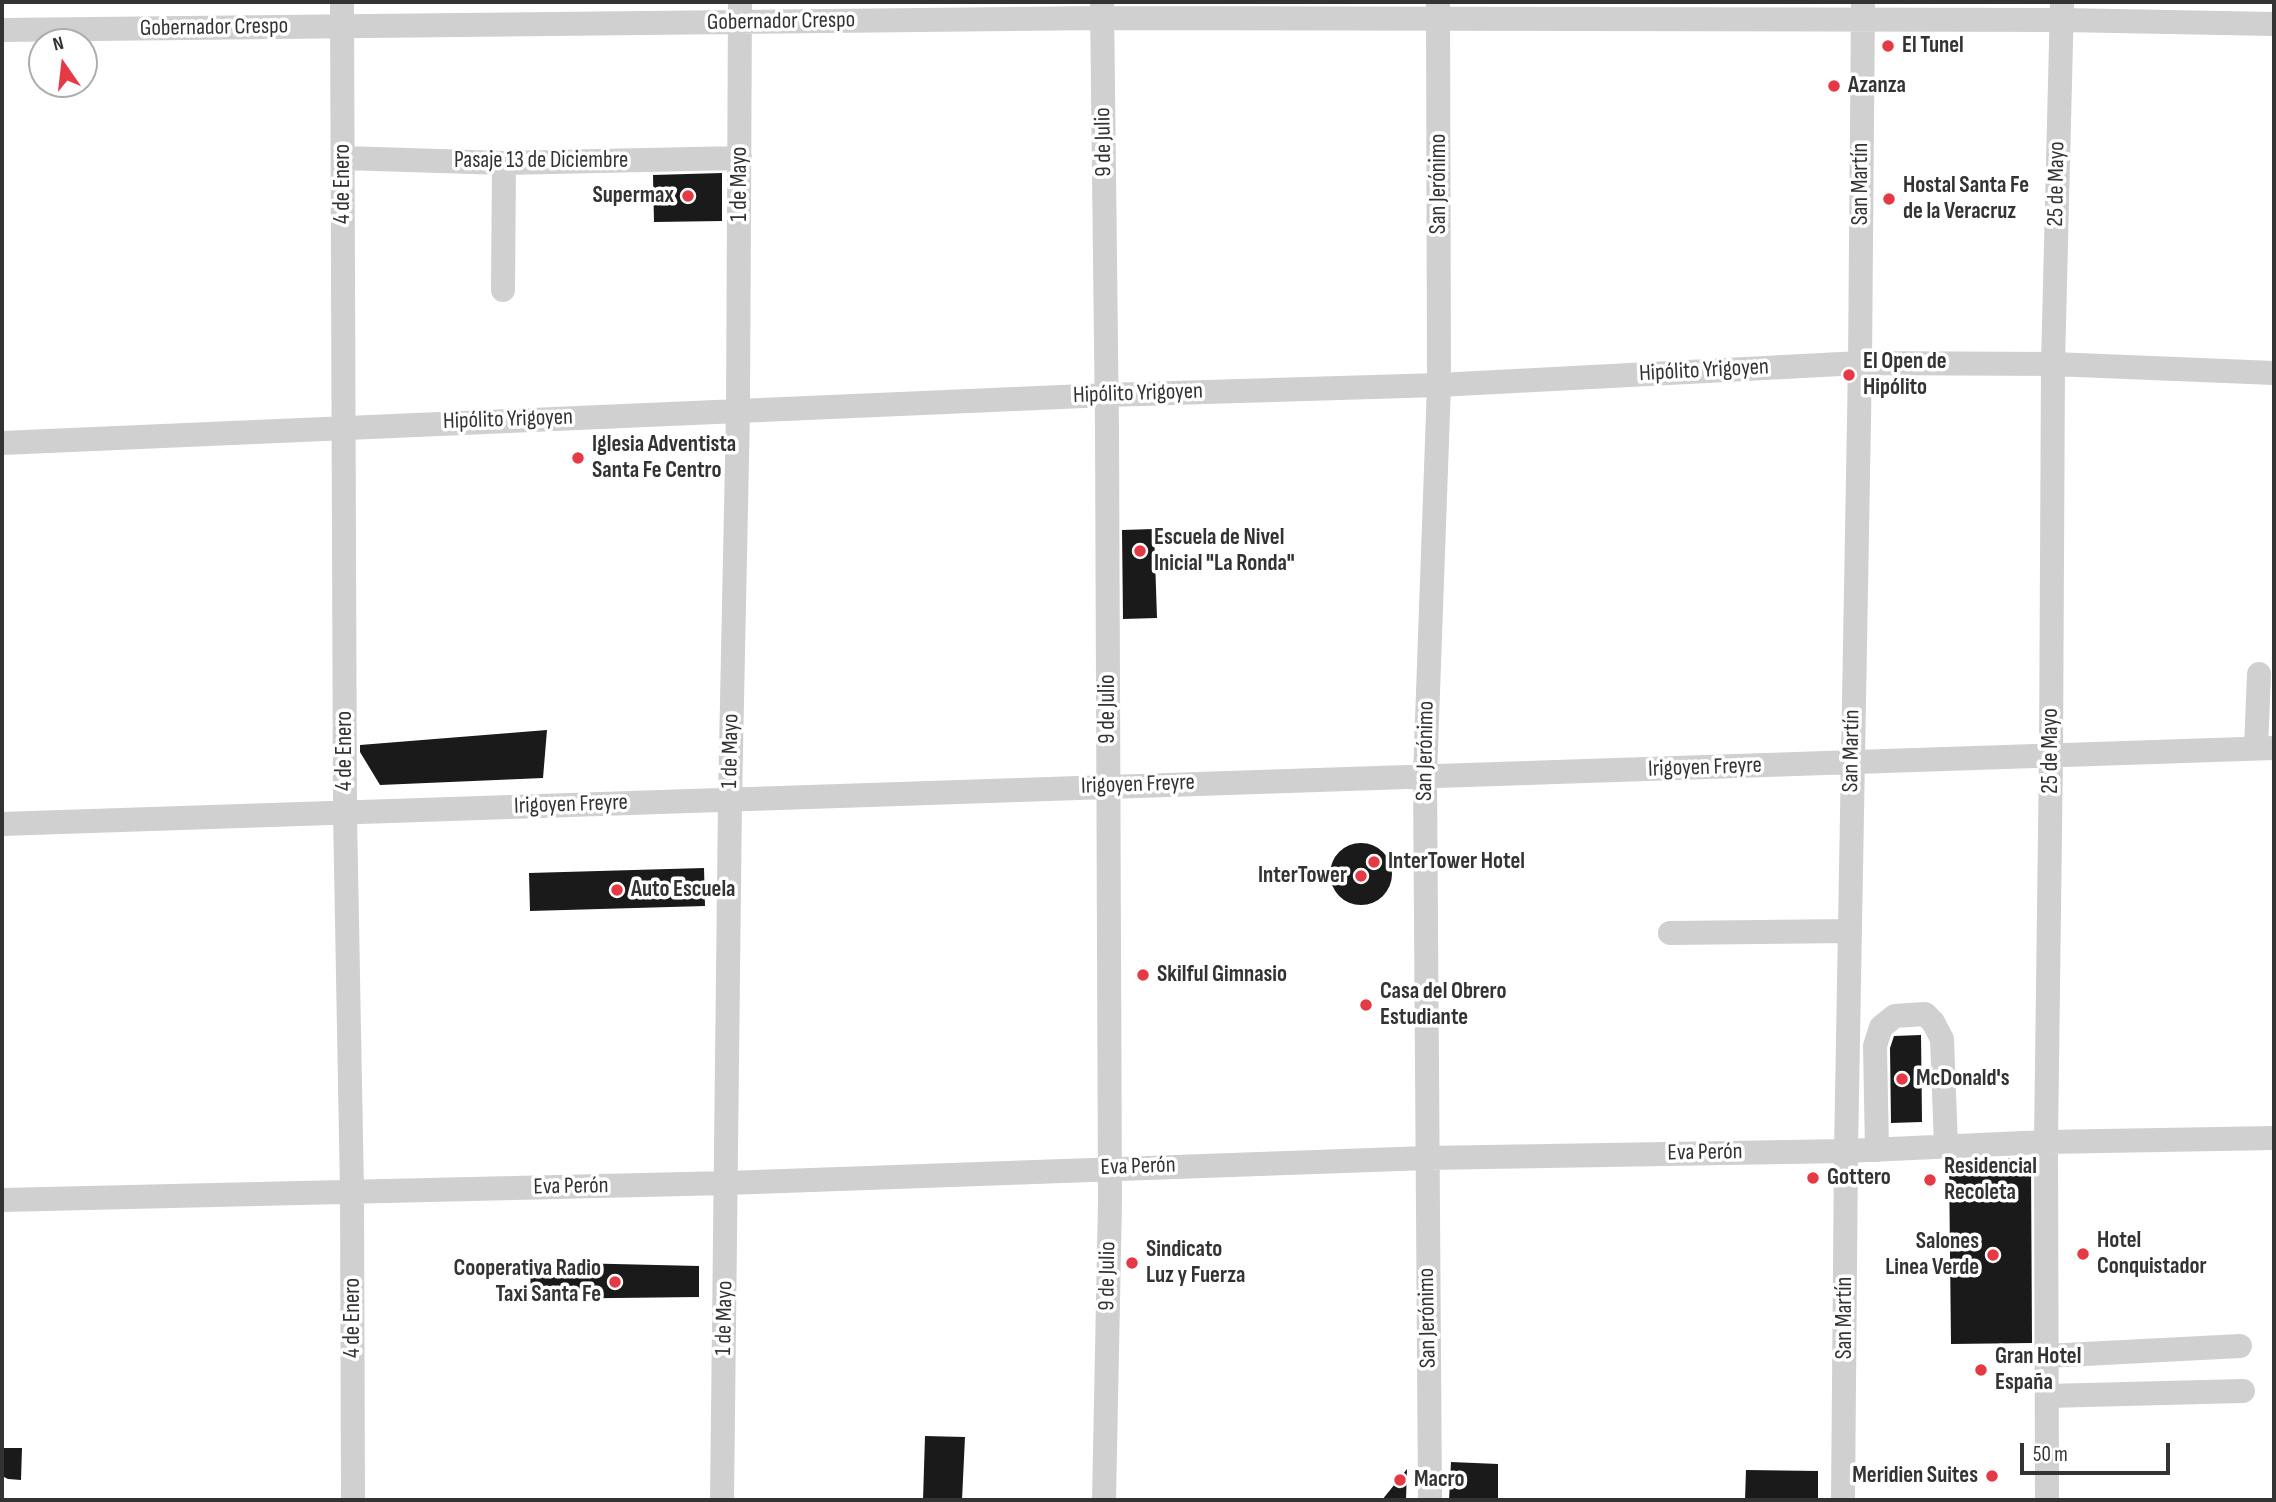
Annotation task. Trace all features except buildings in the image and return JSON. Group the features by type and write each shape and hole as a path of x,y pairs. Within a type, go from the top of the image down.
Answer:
{"street":[{"name":"4 de Enero","path":"342,2 345,813 352,1192 353,1500"},
{"name":"Gobernador Crespo","path":"2,30 342,27 740,12 1102,10 2062,11 2274,24"},
{"name":"9 de Julio","path":"1102,10 1109,786 1109,1168 1104,1500"},
{"name":"San Jerónimo","path":"1430,1500 1425,776 1439,385 1438,10"},
{"name":"San Martín","path":"1843,1500 1863,11"},
{"name":"25 de Mayo","path":"2047,1500 2046,1142 2053,364 2062,11"},
{"name":"1 de Mayo","path":"722,1500 730,799 738,410 740,12"},
{"name":"Pasaje 13 de Diciembre","path":"343,158 504,163 740,158"},
{"path":"503,290 504,163"},
{"name":"Hipólito Yrigoyen","path":"2,443 1107,395 1439,385 1860,363 2053,364 2274,373"},
{"path":"2259,674 2265,748"},
{"name":"Irigoyen Freyre","path":"2,824 2265,748"},
{"path":"1670,933 1849,931"},
{"path":"1877,1150 1875,1046 1881,1027 1895,1016 1924,1014 1933,1022 1942,1039 1946,1146"},
{"name":"Eva Perón","path":"2,1200 727,1183 1427,1158 1846,1151 2046,1142 2274,1138"},
{"path":"2046,1356 2240,1346"},
{"path":"2047,1396 2243,1391"}],"place":[{"name":"El Tunel","path":"1888,46"},
{"name":"Azanza","path":"1834,86"},
{"name":"Supermax","path":"688,196"},
{"name":"Hostal Santa Fe de la Veracruz","path":"1889,199"},
{"name":"El Open de Hipólito","path":"1849,375"},
{"name":"Iglesia Adventista Santa Fe Centro","path":"578,458"},
{"name":"Escuela de Nivel Inicial \"La Ronda\"","path":"1140,551"},
{"name":"InterTower Hotel","path":"1374,862"},
{"name":"InterTower","path":"1361,876"},
{"name":"Auto Escuela","path":"617,890"},
{"name":"Skilful Gimnasio","path":"1143,975"},
{"name":"Casa del Obrero Estudiante","path":"1366,1005"},
{"name":"McDonald's","path":"1902,1079"},
{"name":"Gottero","path":"1813,1178"},
{"name":"Residencial Recoleta","path":"1930,1180"},
{"name":"Hotel Conquistador","path":"2083,1254"},
{"name":"Salones Linea Verde","path":"1993,1255"},
{"name":"Sindicato Luz y Fuerza","path":"1132,1263"},
{"name":"Cooperativa Radio Taxi Santa Fe","path":"615,1282"},
{"name":"Gran Hotel España","path":"1981,1370"},
{"name":"Meridien Suites","path":"1992,1476"},
{"name":"Macro","path":"1400,1480"}]}
